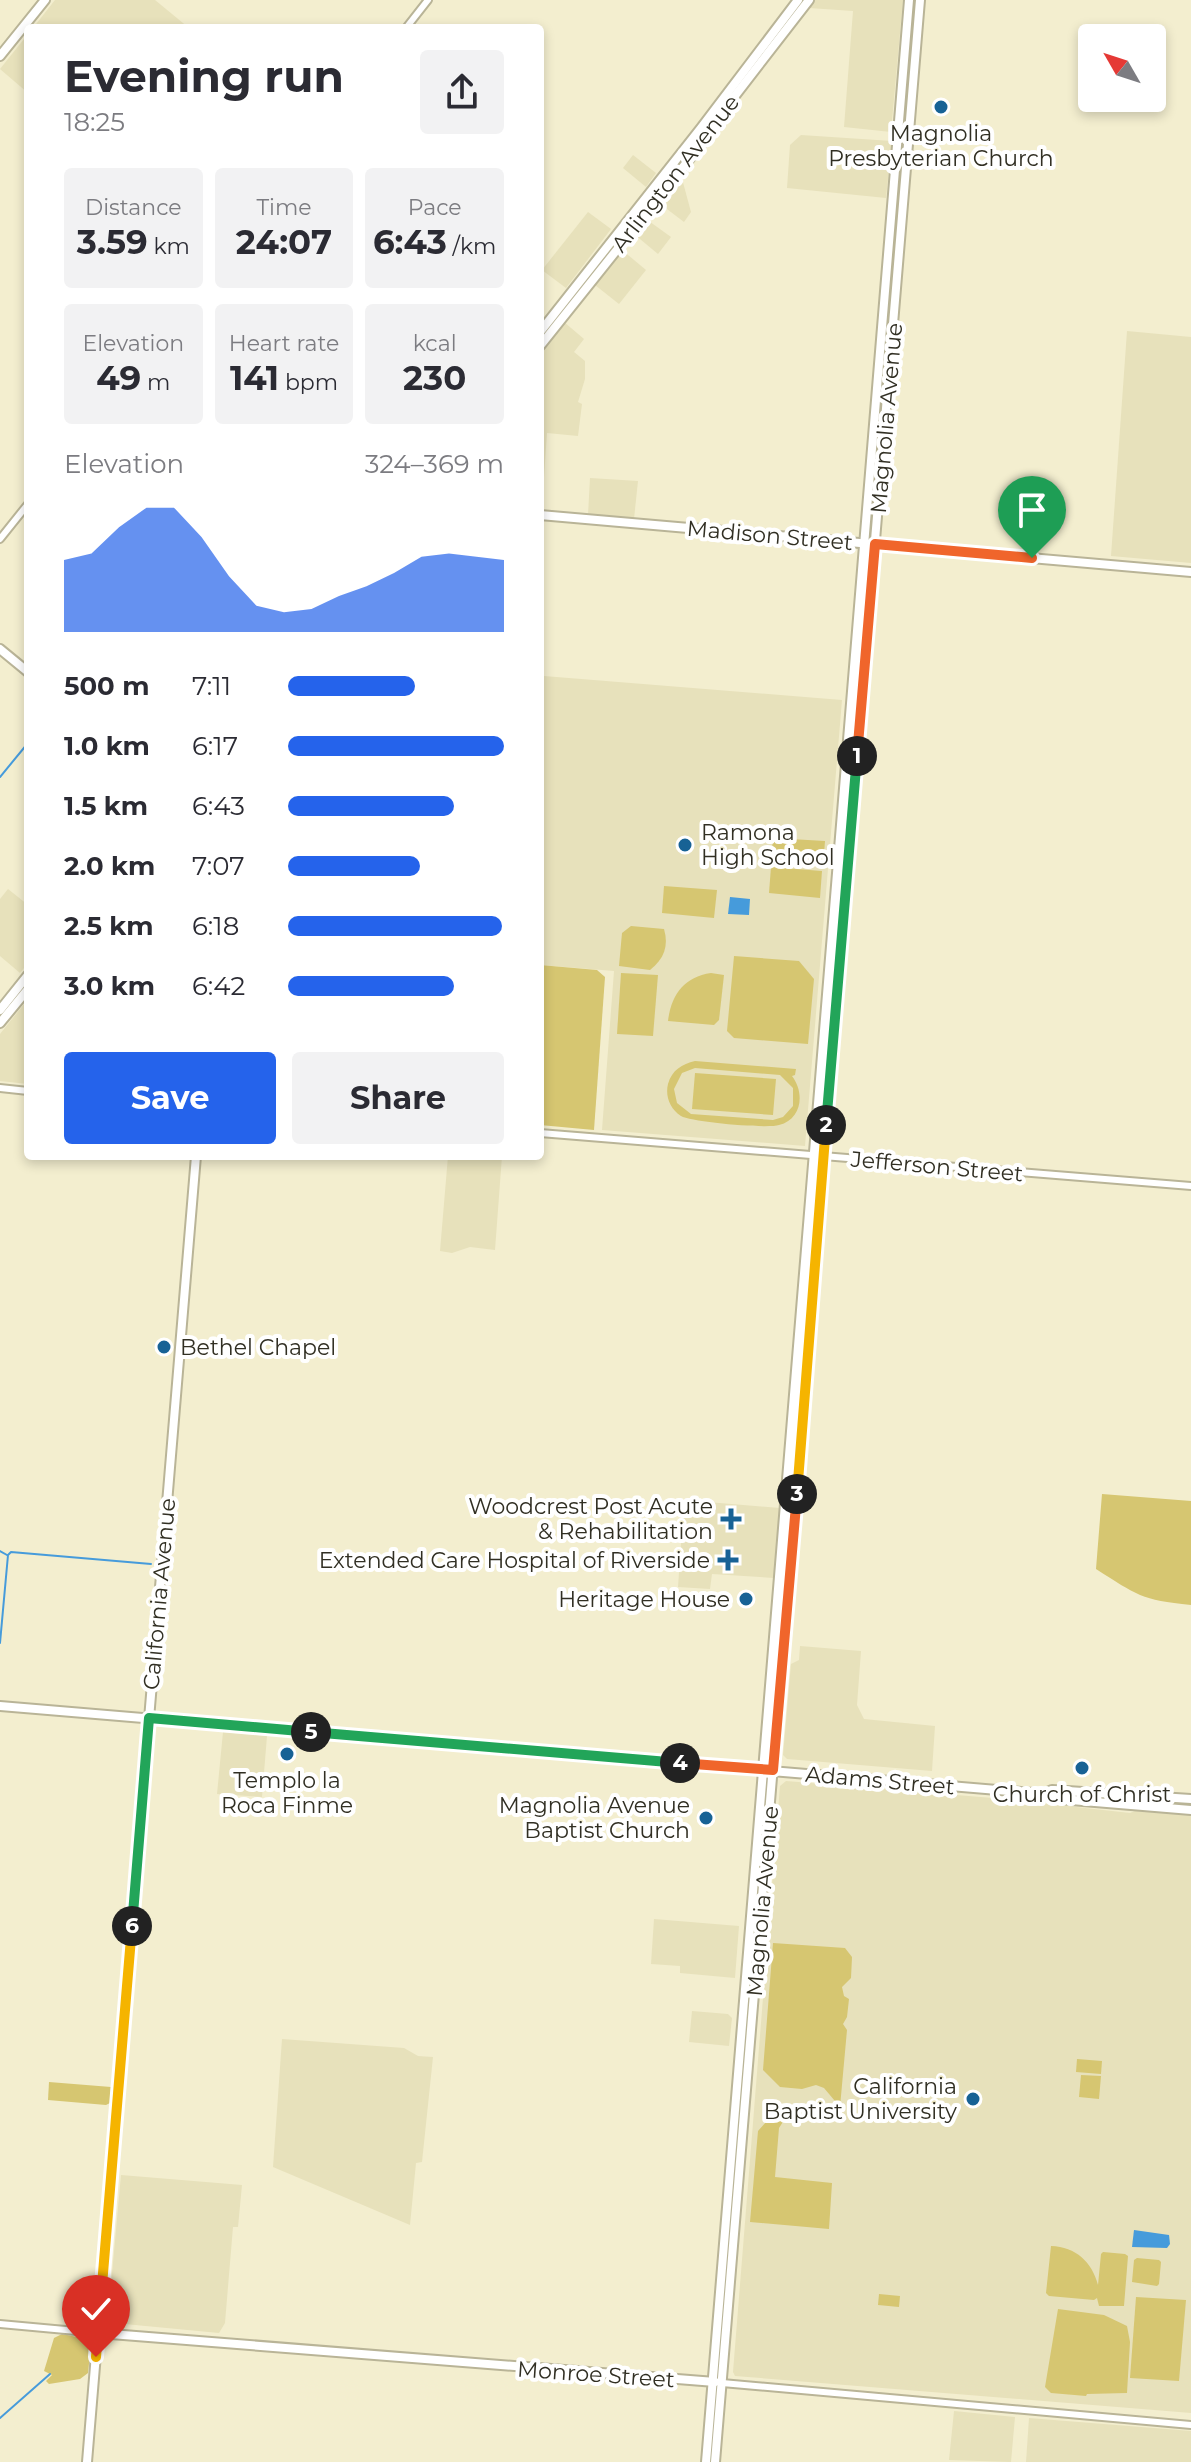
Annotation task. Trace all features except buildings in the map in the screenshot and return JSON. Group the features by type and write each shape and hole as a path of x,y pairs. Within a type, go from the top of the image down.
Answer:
{"main road":[{"path":"26,24 45,0"},
{"name":"Arlington Avenue","path":"544,327 798,0"},
{"name":"Arlington Avenue","path":"544,341 703,142 809,0"},
{"name":"Magnolia Avenue","path":"706,2462 717,2382 768,1770 909,0"},
{"name":"Magnolia Avenue","path":"818,1157 875,544 920,0"},
{"path":"0,56 24,26"},
{"name":"Madison Street","path":"544,515 1191,572"},
{"path":"0,649 24,669"},
{"path":"0,1010 24,980"},
{"path":"0,1023 24,994"},
{"name":"California Avenue","path":"87,2462 196,1160"},
{"name":"Adams Street","path":"0,1706 1043,1794 1066,1800 1191,1810"},
{"name":"Adams Street","path":"1043,1794 1052,1790 1191,1799"},
{"path":"1066,1800 1073,1791"},
{"name":"Monroe Street","path":"98,2333 717,2382"},
{"name":"Magnolia Avenue","path":"715,2462 717,2382"}],"street":[{"path":"409,24 428,0"},
{"path":"0,539 24,509"},
{"path":"0,1088 24,1091"},
{"name":"Jefferson Street","path":"544,1133 1191,1186"},
{"name":"Monroe Street","path":"0,2324 98,2333"},
{"name":"Monroe Street","path":"717,2382 1191,2425"}],"shaded area":[{"path":"55,0 155,0 184,24 36,24"},
{"path":"815,0 903,0 891,132 844,127 853,11 809,8"},
{"path":"24,39 24,90 0,69"},
{"path":"801,135 892,141 886,198 787,188 790,145"},
{"path":"633,155 656,173 646,187 623,168"},
{"path":"681,175 691,212 684,222 659,203"},
{"path":"588,212 611,229 566,288 544,272"},
{"path":"646,219 671,237 658,254 634,234"},
{"path":"622,250 646,270 619,304 595,285"},
{"path":"564,322 584,339 574,352 585,361 585,379 578,402 582,404 578,436 547,433 544,477 544,347"},
{"path":"1127,331 1191,337 1191,563 1111,556"},
{"path":"590,478 638,481 634,519 588,515"},
{"name":"Ramona High School","path":"544,676 842,700 805,1146 602,1130 614,971 544,965"},
{"path":"773,838 825,841 823,867 771,862"},
{"path":"771,867 822,871 820,898 769,893"},
{"path":"664,886 717,890 714,918 662,913"},
{"path":"8,889 24,902 24,968 20,973 0,956 0,899"},
{"path":"631,926 664,929 664,952 650,970 619,966 622,933"},
{"path":"734,956 799,961 814,979 808,1044 734,1038 727,1031"},
{"path":"544,965 597,970 605,977 594,1130 544,1125"},
{"path":"621,973 658,975 653,1036 617,1034"},
{"path":"711,973 724,975 719,1020 714,1025 668,1021 672,1003 680,989 693,979"},
{"path":"24,1004 24,1084 0,1081 0,1034"},
{"path":"695,1061 796,1069 792,1076 800,1097 797,1111 787,1122 772,1126 713,1123 681,1116 669,1102 668,1084 675,1071","holes":["695,1068 780,1075 793,1088 793,1106 783,1117 773,1120 691,1114 677,1103 674,1089 682,1073"]},
{"path":"695,1073 776,1079 773,1115 692,1109"},
{"path":"448,1160 502,1160 495,1250 470,1247 452,1253 440,1251"},
{"path":"1102,1494 1191,1501 1191,1605 1140,1595 1096,1569"},
{"path":"684,1500 780,1508 774,1578 712,1574 710,1589 678,1587"},
{"path":"800,1646 861,1651 857,1705 864,1719 935,1726 932,1771 787,1759 783,1755 791,1664 799,1660"},
{"path":"223,1732 267,1736 262,1797 217,1794"},
{"name":"California Baptist University","path":"786,1781 1130,1813 1191,1815 1191,2413 735,2376 780,1786"},
{"path":"654,1919 739,1926 735,1978 680,1973 680,1966 651,1964"},
{"path":"773,1943 845,1948 852,1957 851,1978 842,1987 844,1996 849,1999 843,2024 847,2030 840,2107 824,2088 816,2085 802,2089 780,2087 763,2070"},
{"name":"California Baptist University","path":"692,2011 728,2014 732,2018 729,2046 689,2042"},
{"path":"282,2039 404,2048 418,2056 433,2057 422,2162 416,2163 410,2225 273,2167"},
{"path":"1077,2059 1102,2061 1101,2074 1076,2072"},
{"path":"1081,2075 1101,2076 1099,2099 1079,2097"},
{"path":"49,2082 111,2087 110,2103 48,2100"},
{"path":"774,2113 788,2114 779,2128 775,2177 832,2183 829,2229 750,2222 758,2131"},
{"path":"121,2175 242,2185 238,2227 233,2227 225,2323 219,2333 114,2323 108,2317"},
{"path":"1051,2246 1068,2249 1082,2257 1092,2269 1098,2285 1103,2252 1128,2256 1124,2306 1099,2306 1097,2298 1049,2296 1046,2293"},
{"path":"1134,2260 1161,2262 1157,2286 1132,2282"},
{"path":"879,2294 900,2296 899,2307 878,2305"},
{"path":"1136,2297 1186,2300 1179,2381 1130,2378"},
{"path":"1058,2309 1104,2315 1127,2326 1130,2342 1127,2393 1086,2396 1051,2393 1045,2387"},
{"path":"62,2334 82,2338 91,2345 88,2373 80,2379 49,2384 46,2381 52,2375 44,2371 54,2338"},
{"path":"954,2411 1015,2417 1011,2462 949,2460"},
{"path":"1029,2418 1191,2431 1191,2462 1026,2462"}],"water":[{"path":"730,897 750,899 749,915 728,914"},
{"path":"1134,2230 1169,2235 1170,2244 1167,2248 1132,2247"}],"waterway":[{"path":"0,777 24,748"},
{"path":"0,1551 7,1555"},
{"path":"0,1643 8,1555 11,1552 151,1564"},
{"path":"0,2418 50,2374"}],"place":[{"name":"Magnolia Presbyterian Church","path":"941,107"},
{"name":"Ramona High School","path":"685,845"},
{"name":"Bethel Chapel","path":"164,1347"},
{"name":"Woodcrest Post Acute & Rehabilitation","path":"731,1519"},
{"name":"Extended Care Hospital of Riverside","path":"728,1560"},
{"name":"Heritage House","path":"746,1599"},
{"name":"Templo la Roca Finme","path":"287,1754"},
{"name":"Church of Christ","path":"1082,1768"},
{"name":"Magnolia Avenue Baptist Church","path":"706,1818"},
{"name":"California Baptist University","path":"973,2099"}],"route":[{"path":"96,2357 149,1718 773,1770 875,544 1032,558"}]}
